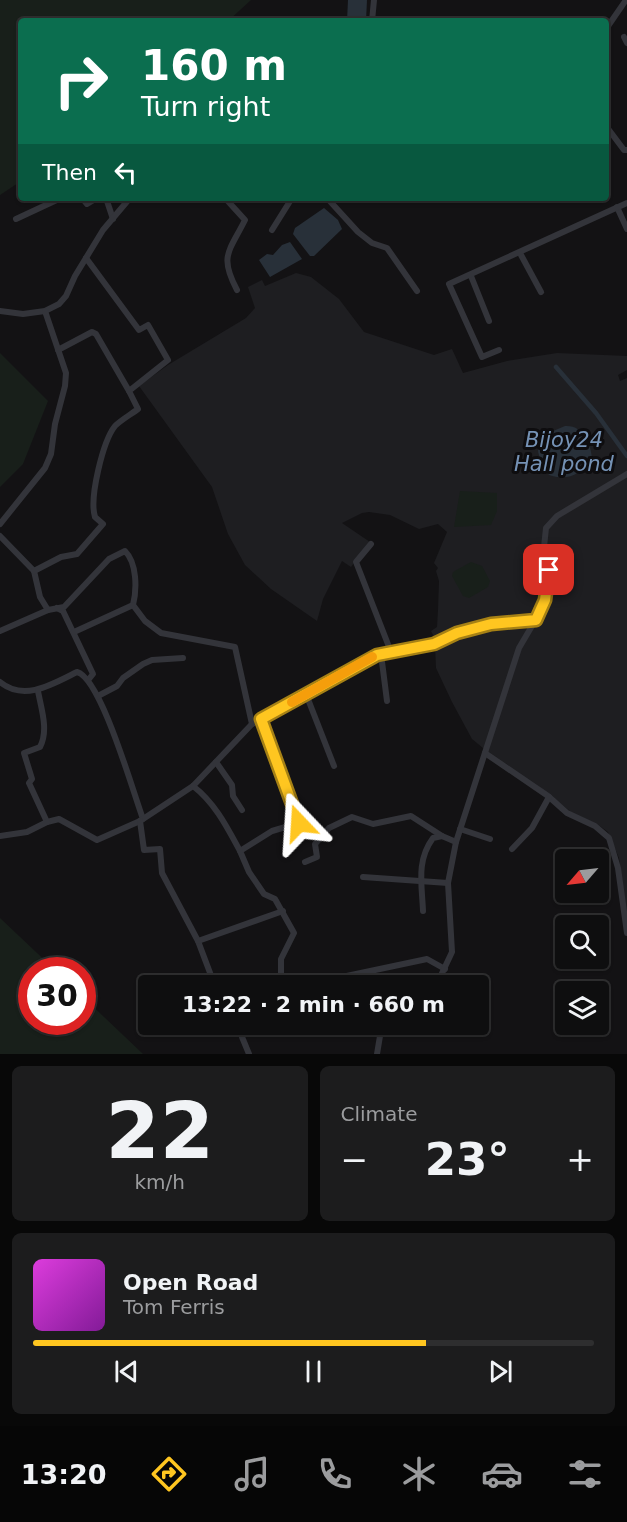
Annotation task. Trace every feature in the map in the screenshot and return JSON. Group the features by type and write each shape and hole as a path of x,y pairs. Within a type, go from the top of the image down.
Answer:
{"street":[{"path":"372,18 374,0"},
{"path":"609,25 626,0"},
{"path":"609,130 624,150 627,150"},
{"path":"16,219 55,201"},
{"path":"107,201 113,219"},
{"path":"0,311 23,314 45,310 59,304 66,296 86,258 128,201"},
{"path":"228,201 245,220 226,256 230,276 237,291"},
{"path":"272,230 290,201"},
{"path":"330,201 358,232 372,243 387,248 417,291"},
{"path":"498,350 482,357 449,284 471,276 627,203"},
{"path":"617,207 627,229"},
{"path":"520,253 540,292"},
{"path":"86,258 139,330 148,325 168,360 129,391"},
{"path":"471,276 489,321"},
{"path":"0,524 45,468 51,454 66,373 45,310"},
{"path":"34,571 61,557 76,554 103,524 95,517 93,503 102,451 116,424 138,409 96,334 92,332 58,350"},
{"path":"442,975 452,945 448,883 456,842 519,648 545,600 549,581 544,541 547,524 627,474"},
{"path":"0,536 34,571 40,597 48,610"},
{"path":"371,544 356,562 391,652"},
{"path":"0,631 48,610 64,608 109,559 126,551 131,557 136,593 134,606 145,621 161,633 235,647 252,724"},
{"path":"74,632 134,606"},
{"path":"56,608 63,611 74,632 93,674 89,680"},
{"path":"0,836 27,832 47,822 63,820 97,840 142,820 194,786 252,724 381,654 434,644 457,633 491,624 536,620"},
{"path":"381,654 387,701"},
{"path":"98,696 117,686 123,678 142,664 152,660 183,658"},
{"path":"0,682 14,691 38,691 76,672 89,680 98,696 142,820 144,850 160,849 162,873 198,941 212,975"},
{"path":"38,691 45,731 43,741 40,747 24,753 32,779 29,783 31,791 47,822"},
{"path":"306,694 334,766"},
{"path":"240,850 272,831 299,823 261,719"},
{"path":"485,753 549,797 567,813 595,826 609,838 618,868 627,933"},
{"path":"216,762 231,785 233,796 242,810"},
{"path":"194,786 204,794 224,820 249,872 264,894 275,899 294,933 281,959 280,975"},
{"path":"512,849 532,828 549,797"},
{"path":"305,862 316,857 315,844 329,828 352,817 373,824 411,816 441,836 456,842"},
{"path":"460,829 490,839"},
{"path":"423,911 421,865 429,843 433,838 441,836"},
{"path":"363,877 448,883"},
{"path":"198,941 283,911"},
{"path":"351,975 427,959 445,969"},
{"path":"244,1035 243,1041 249,1054"},
{"path":"377,1054 380,1035"}],"shaded area":[{"path":"0,0 251,0 231,18 18,18 18,183 0,195"},
{"path":"296,273 311,277 339,299 364,332 434,355 452,349 463,373 507,361 557,353 627,356 627,370 618,375 620,381 627,378 627,915 619,858 608,832 597,824 571,812 472,739 436,668 435,645 437,643 431,631 437,627 439,581 436,571 438,568 434,563 447,532 438,524 419,529 390,515 369,512 342,523 370,542 351,567 342,561 323,599 317,621 271,589 245,565 228,534 212,487 139,386 168,365 246,318 255,308 248,287 262,280 265,286"},
{"path":"0,353 48,401 23,464 0,487"},
{"path":"460,491 497,493 497,511 491,525 454,527"},
{"path":"471,562 482,566 490,581 488,587 469,598 463,596 452,576 453,572"},
{"path":"0,918 41,957 18,957 18,1035 96,1035 96,1009 143,1054 0,1054"}],"water":[{"path":"348,0 367,0 366,18 347,18"},
{"path":"324,208 338,220 342,229 314,256 310,256 293,234 295,228"},
{"path":"290,242 302,259 270,277 259,260 267,254 273,255 282,245"},
{"name":"Bijoy24 Hall pond","path":"565,426 582,432 588,442 592,460 578,473 567,477 556,477 549,475 544,466 538,452 538,442 539,437"}],"waterway":[{"path":"556,367 596,413 627,456"}],"slow traffic":[{"path":"292,702 372,657"}],"route":[{"path":"299,823 261,719 377,655 434,644 457,633 491,624 512,620 536,620 545,600 549,570"}]}
